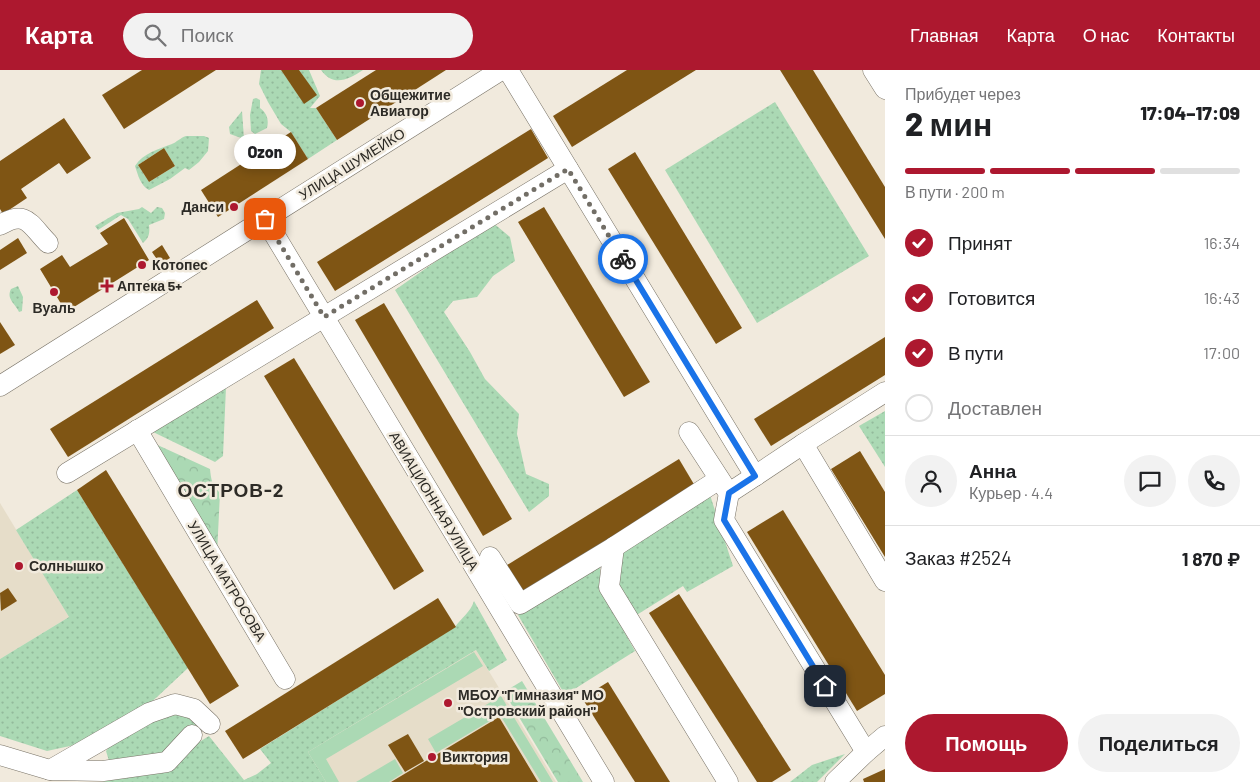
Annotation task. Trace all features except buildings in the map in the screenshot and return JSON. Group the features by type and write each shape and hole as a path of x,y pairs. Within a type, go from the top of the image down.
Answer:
{"street":[{"name":"УЛИЦА ШУМЕЙКО","path":"0,386 501,70"},
{"path":"508,70 755,476"},
{"path":"873,70 885,90"},
{"path":"67,473 568,169"},
{"path":"0,225 13,217 23,218 48,243"},
{"name":"АВИАЦИОННАЯ УЛИЦА","path":"265,219 604,782"},
{"path":"490,557 520,604 614,547 724,486 755,476 885,392"},
{"name":"УЛИЦА МАТРОСОВА","path":"138,430 286,679"},
{"path":"689,432 724,486 724,520 866,752"},
{"path":"802,444 885,582"},
{"path":"614,547 609,586 728,782"},
{"path":"50,770 150,713 175,704 194,709 210,724"},
{"path":"0,755 50,770 103,771 167,762 192,735"},
{"path":"835,782 885,736"}],"shaded area":[{"name":"Солнышко","path":"0,503 69,617 0,659"},
{"name":"МБОУ \"Гимназия\" МО \"Островский район\"","path":"476,650 556,782 326,782 308,752"}],"green space":[{"path":"261,70 281,70 304,103 316,95 299,70 309,70 320,96 310,108 316,108 337,140 308,159 291,132 281,124 268,102 259,84"},
{"path":"321,70 363,70 352,77 336,80 331,79"},
{"path":"253,99 260,100 260,108 266,114 268,122 267,128 255,134 251,131 250,115"},
{"path":"775,102 869,256 757,323 665,170"},
{"path":"242,111 244,139 230,134 229,127"},
{"path":"186,136 204,136 209,138 208,151 189,170 185,168 170,179 149,190 146,188 140,180 135,166 138,162 147,155","holes":["164,148 175,166 149,182 138,165"]},
{"path":"142,207 151,213 157,207 162,208 165,213 164,219 149,225 149,235 143,243 128,219 121,215 98,230 95,226 117,213"},
{"path":"492,222 510,237 515,261 493,276 477,297 453,301 444,312 485,379 519,414 517,434 526,474 549,484 549,496 529,512 395,290"},
{"path":"18,286 23,297 22,311 19,312 10,296 11,289"},
{"path":"226,387 223,456 215,462 151,431"},
{"path":"885,411 885,467 859,426"},
{"path":"151,442 210,469 212,482 220,493 217,554"},
{"path":"77,490 188,668 128,722 79,744 47,751 0,736 0,659 69,617 16,530"},
{"path":"710,495 733,566 687,592 683,586 635,616 616,585 621,550"},
{"path":"600,566 601,590 635,651 565,695 518,615"},
{"path":"474,601 507,660 489,671 476,650 308,752 326,782 102,782 169,768 188,749 209,736 244,780 257,774 271,763 260,749 455,627 468,612"},
{"path":"474,652 483,666 326,759 339,782 326,782 308,752"},
{"path":"522,681 583,782 558,782 504,692"},
{"path":"501,696 553,782 541,782 500,715 436,753 428,739"},
{"path":"185,714 199,724 187,733 165,756 110,764 106,751 116,738 153,718"},
{"path":"845,754 817,782 790,782 812,765"},
{"path":"395,759 403,773 389,782 356,782"}],"way so far":[{"path":"265,219 324,317 568,169 623,259"}],"place":[{"name":"Общежитие Авиатор","path":"360,103"},
{"name":"Данси","path":"234,207"},
{"name":"Ozon","path":"265,219"},
{"name":"Котопес","path":"142,265"},
{"name":"Аптека 5+","path":"107,286"},
{"name":"Вуаль","path":"54,292"},
{"name":"Солнышко","path":"19,566"},
{"name":"МБОУ \"Гимназия\" МО \"Островский район\"","path":"448,703"},
{"name":"Виктория","path":"432,757"}],"district":[{"name":"ОСТРОВ-2","path":"231,490"}],"route":[{"path":"623,259 755,476 729,493 724,520 825,686"}]}
